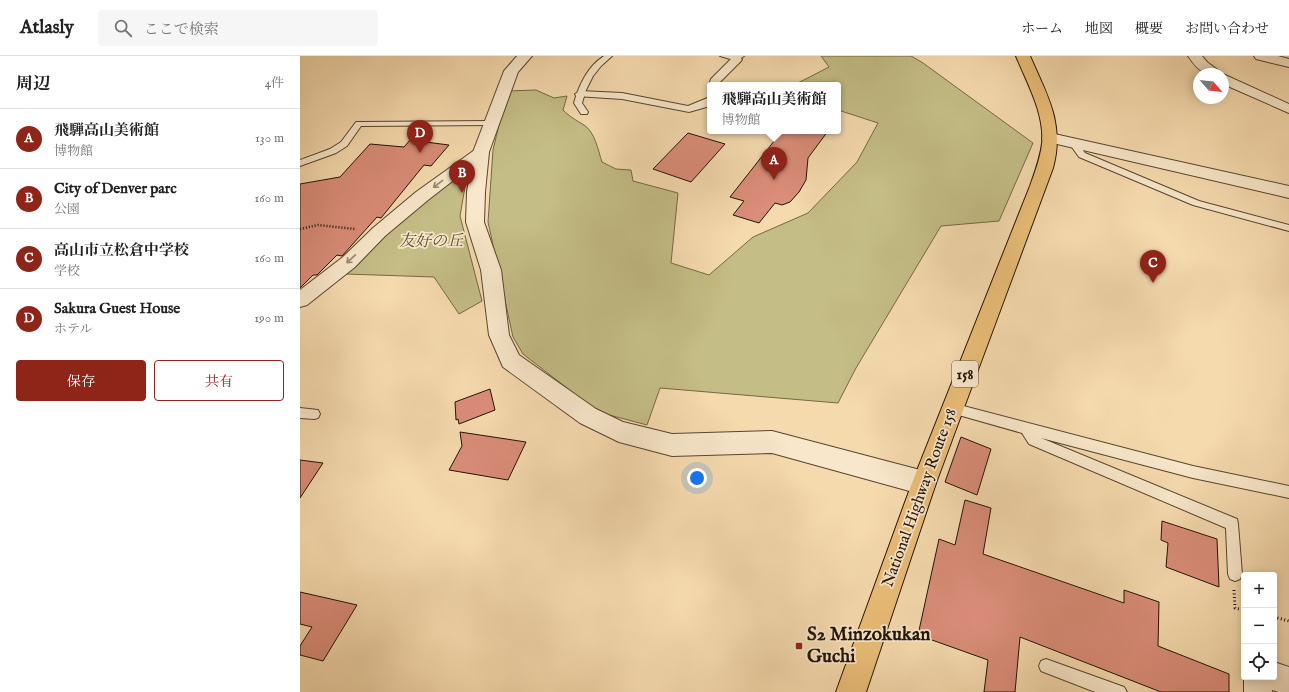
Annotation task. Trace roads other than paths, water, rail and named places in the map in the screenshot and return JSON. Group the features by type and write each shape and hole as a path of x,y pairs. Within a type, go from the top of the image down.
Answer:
{"highway":[{"name":"National Highway Route 158","path":"851,692 924,483 1039,186 1048,158 1050,138 1046,116 1038,92 1022,56"}],"street":[{"path":"525,56 511,71 481,152 476,192 475,222 491,270 500,336 511,361 588,416 619,431 672,445 772,442 924,483"},
{"path":"1194,56 1207,68"},
{"path":"1261,56 1289,63"},
{"path":"715,82 739,58"},
{"path":"1229,81 1270,102 1289,109"},
{"path":"580,94 622,96 689,109 707,103"},
{"path":"1050,138 1289,192"},
{"path":"300,300 349,262 379,232 422,196 481,152"},
{"path":"1277,677 1289,681"},
{"path":"1258,680 1258,692"}],"lane":[{"path":"584,112 578,103 580,94 595,68 609,56"},
{"path":"723,56 739,58"},
{"path":"300,163 333,152 344,144 359,124 492,123"},
{"path":"1073,143 1082,155 1196,203 1289,228"},
{"path":"952,408 1026,429 1193,472 1289,492"},
{"path":"300,413 314,414"},
{"path":"1026,429 1033,440 1232,524 1235,574"},
{"path":"1046,666 1119,692"}],"place":[{"name":"Sakura Guest House","path":"420,153"},
{"name":"飛騨高山美術館","path":"774,180"},
{"name":"City of Denver parc","path":"462,193"},
{"name":"高山市立松倉中学校","path":"1153,283"},
{"name":"S2 Minzokukan Guchi","path":"799,646"}],"park label":[{"name":"友好の丘","path":"431,242"}]}
